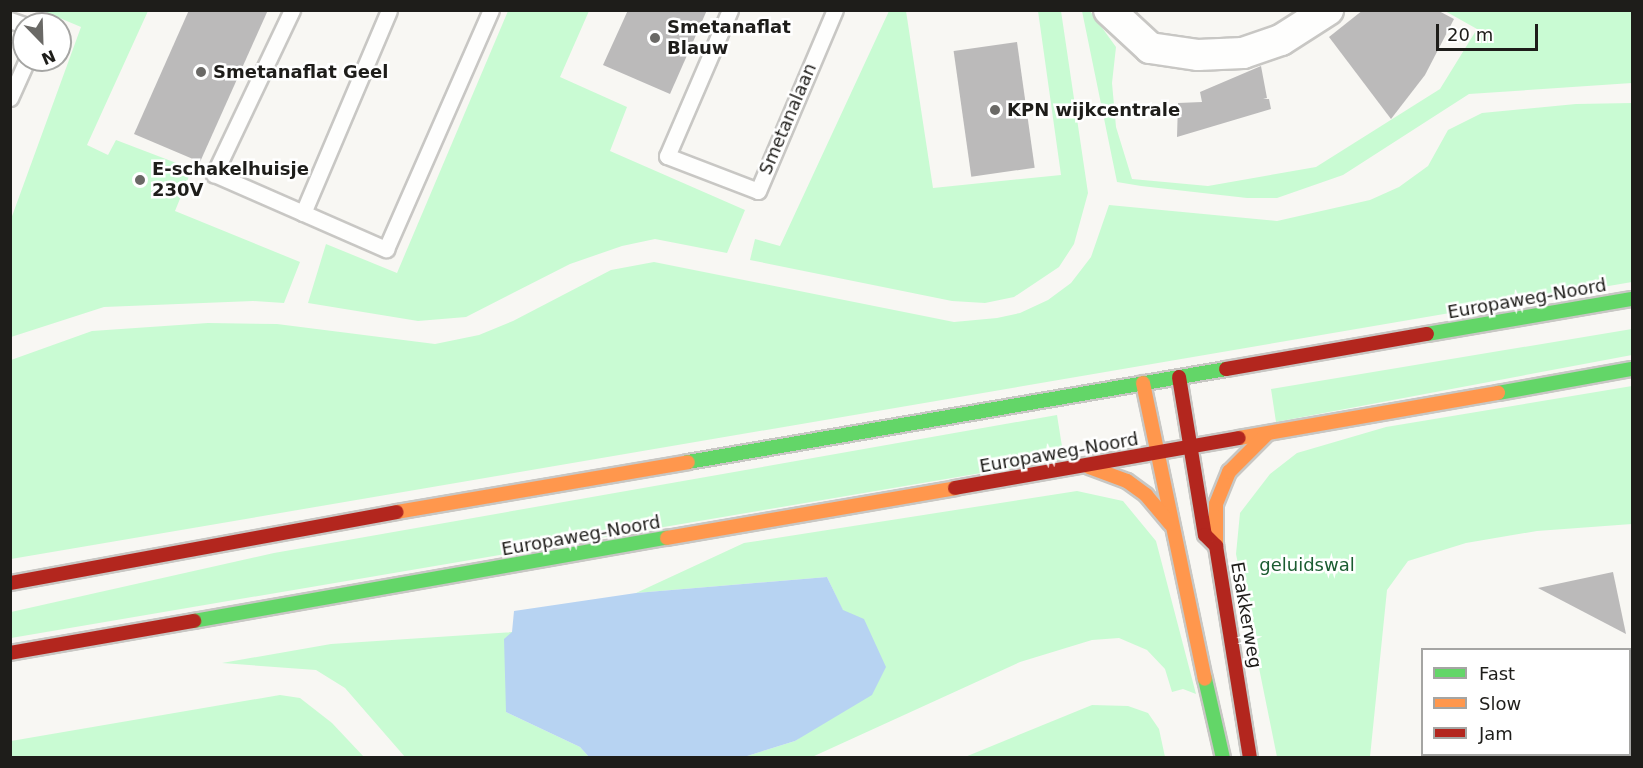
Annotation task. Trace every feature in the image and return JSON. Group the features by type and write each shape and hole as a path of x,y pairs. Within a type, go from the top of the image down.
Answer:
{"main road":[{"name":"Europaweg-Noord","path":"10,583 269,534 1632,299"},
{"name":"Europaweg-Noord","path":"10,653 1089,467 1632,369"},
{"path":"1179,377 1191,448"},
{"name":"Europaweg-Noord","path":"1143,383 1157,454"},
{"path":"1216,546 1216,504 1229,472 1267,434"},
{"name":"Esakkerweg","path":"1191,448 1205,535 1216,546 1250,758"},
{"path":"1157,454 1170,524 1223,758"},
{"path":"1089,467 1127,481 1146,495 1170,524"}],"street":[{"path":"1109,10 1150,48 1198,55 1243,53 1272,44 1313,24 1328,10"}],"lane":[{"path":"292,10 214,174 386,249 491,10"},
{"path":"303,213 389,10"},
{"name":"Smetanalaan","path":"730,10 667,156 758,191 835,10"},
{"path":"10,98 22,72"}],"green space":[{"path":"43,11 148,11 87,145 108,155 116,140 192,169 175,211 300,262 284,303 253,301 104,307 11,337 11,219 65,72 72,72 72,52 81,27 72,23 72,12"},
{"path":"508,11 589,11 560,77 627,107 610,151 745,210 727,253 655,239 622,246 570,264 466,317 418,321 308,303 326,244 397,273"},
{"path":"889,11 906,11 933,188 1061,175 1038,11 1061,11 1088,193 1074,244 1059,267 1014,297 985,303 952,301 750,260 755,239 780,246"},
{"path":"1082,11 1090,11 1116,47 1112,83 1116,127 1132,179 1208,186 1316,167 1440,89 1477,29 1445,11 1632,11 1632,83 1469,94 1343,175 1277,198 1247,198 1141,186 1117,182"},
{"path":"1632,103 1632,282 11,559 11,360 92,331 208,323 277,324 435,344 479,335 513,321 611,270 654,262 954,322 997,318 1020,313 1048,300 1071,283 1091,257 1109,205 1277,221 1370,200 1399,187 1428,166 1448,130 1482,113 1576,104"},
{"path":"1632,329 1632,355 1276,422 1271,389"},
{"name":"geluidswal","path":"1632,386 1632,524 1537,531 1466,543 1408,561 1387,590 1370,757 1277,757 1236,554 1240,513 1270,474 1297,453 1386,427"},
{"path":"1057,415 1064,459 11,638 11,612 274,553"},
{"path":"1077,491 1123,501 1156,541 1196,694 1183,689 1172,692 1165,669 1147,650 1119,638 1092,640 1020,662 812,757 744,757 795,741 826,719 843,611 827,577 636,593 744,543"},
{"path":"512,632 506,712 580,747 589,757 405,757 345,688 316,670 222,663 331,644"},
{"path":"280,695 300,698 332,723 364,757 11,757 11,741"},
{"path":"1092,705 1128,706 1148,713 1159,729 1165,757 965,757"}],"water":[{"path":"827,577 843,610 864,619 886,667 872,695 795,741 744,757 589,757 580,747 506,712 504,639 512,632 514,611 636,593"}],"building":[{"name":"Smetanaflat Geel","path":"189,10 268,10 200,162 134,134"},
{"name":"Smetanaflat Blauw","path":"628,10 707,10 670,94 603,65"},
{"path":"1363,10 1437,10 1454,19 1425,75 1391,119 1329,37"},
{"name":"KPN wijkcentrale","path":"1017,42 1035,168 971,177 954,51"},
{"path":"1261,66 1267,98 1263,99 1269,99 1271,109 1177,137 1178,103 1202,102 1200,92"},
{"path":"1613,572 1626,634 1538,588"}],"traffic: fast":[{"path":"1427,334 1632,299"},
{"path":"688,462 1226,369"},
{"path":"1498,393 1632,369"},
{"path":"194,621 667,538"},
{"path":"1205,679 1223,758"}],"traffic: slow":[{"path":"1143,383 1205,679"},
{"path":"1239,438 1498,393"},
{"path":"1216,546 1216,504 1229,472 1267,434"},
{"path":"397,512 688,462"},
{"path":"1089,467 1127,481 1146,495 1170,524"},
{"path":"667,538 955,488"}],"traffic: jam":[{"path":"1226,369 1427,334"},
{"path":"1179,377 1205,535 1216,546 1250,758"},
{"path":"955,488 1239,438"},
{"path":"10,583 397,512"},
{"path":"10,653 194,621"}],"place":[{"name":"Smetanaflat Blauw","path":"655,38"},
{"name":"Smetanaflat Geel","path":"201,72"},
{"name":"KPN wijkcentrale","path":"995,110"},
{"name":"E-schakelhuisje 230V","path":"140,180"}]}
